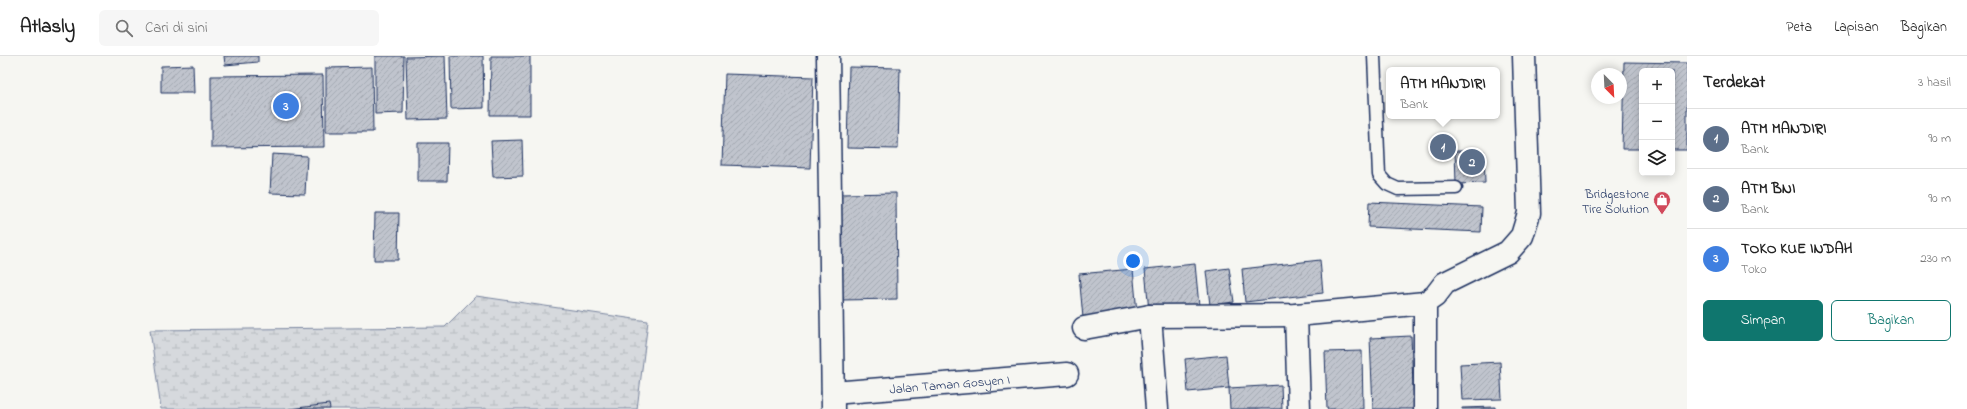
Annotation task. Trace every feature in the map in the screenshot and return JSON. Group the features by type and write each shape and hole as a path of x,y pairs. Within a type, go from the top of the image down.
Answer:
{"street":[{"path":"828,56 833,401"},
{"path":"1084,328 1150,316 1296,315 1425,303 1435,296 1445,283 1508,252 1522,236 1529,213 1524,56"},
{"path":"1425,303 1425,409"},
{"path":"1296,315 1299,409"},
{"path":"1150,316 1157,409"},
{"name":"Jalan Taman Gosyen I","path":"833,401 1067,374"}],"lane":[{"path":"1374,56 1379,175 1387,184 1398,189 1456,188"}],"green space":[{"path":"476,296 648,321 637,409 161,409 150,330 445,327"}],"building":[{"path":"224,56 258,56 258,62 225,65"},
{"path":"375,56 404,56 403,113 375,114"},
{"path":"445,56 447,119 408,120 406,57"},
{"path":"450,56 483,56 484,108 451,109"},
{"path":"491,56 530,56 530,115 490,115"},
{"path":"1624,62 1687,63 1687,150 1675,150 1675,68 1639,68 1639,149 1622,149 1623,104 1627,104 1627,68 1624,68"},
{"path":"193,65 194,93 161,93 161,66"},
{"path":"372,67 373,132 326,132 326,68"},
{"path":"849,67 900,68 898,149 847,148"},
{"path":"725,74 813,77 810,168 722,165"},
{"path":"323,75 324,147 211,148 211,76"},
{"path":"522,140 523,176 493,177 491,141"},
{"path":"418,143 448,143 447,181 418,181"},
{"path":"1455,151 1484,151 1485,183 1456,184"},
{"path":"272,154 307,156 305,194 270,193"},
{"path":"896,193 897,299 842,300 841,194"},
{"path":"1369,202 1482,207 1481,232 1368,227"},
{"path":"375,213 399,213 398,260 374,260"},
{"path":"1320,260 1323,293 1245,302 1242,269"},
{"path":"1195,264 1199,306 1149,311 1145,269"},
{"path":"1229,268 1234,302 1210,305 1206,271"},
{"path":"1133,269 1137,313 1083,318 1079,274"},
{"path":"1411,336 1414,409 1373,409 1370,338"},
{"path":"1362,351 1363,409 1327,409 1325,352"},
{"path":"1226,355 1229,388 1188,392 1185,359"},
{"path":"1500,362 1502,399 1462,400 1460,364"},
{"path":"1281,385 1282,409 1230,409 1229,388"},
{"path":"329,404 330,409 289,409"},
{"path":"1495,407 1495,409 1462,409 1462,408"}],"place":[{"name":"TOKO KUE INDAH","path":"286,106"},
{"name":"ATM MANDIRI","path":"1443,147"},
{"name":"ATM BNI","path":"1472,162"},
{"name":"Bridgestone Tire Solution","path":"1662,215"}]}
